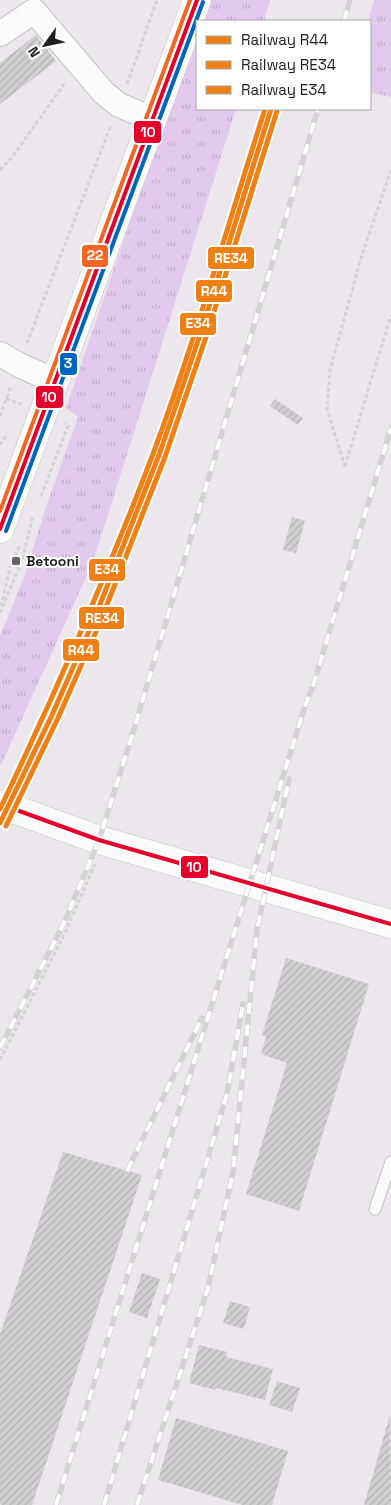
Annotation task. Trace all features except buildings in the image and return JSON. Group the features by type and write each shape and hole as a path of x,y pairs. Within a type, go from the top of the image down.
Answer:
{"street":[{"path":"0,529 197,0"},
{"path":"0,34 34,11 104,93 119,105 140,114 152,122"},
{"path":"9,360 55,380"},
{"path":"0,804 100,840 391,924"}],"lane":[{"path":"375,1209 391,1162"}],"path":[{"path":"0,416 9,360 119,105 157,0"},
{"path":"0,170 13,156 79,63"},
{"path":"391,170 361,258 330,370 327,410 345,467 391,315"},
{"path":"0,1060 65,933 97,858"}],"green space":[{"path":"206,0 270,0 264,20 199,20"},
{"path":"374,0 391,0 391,97 371,92 371,20 368,20"},
{"path":"196,30 196,110 236,110 93,562 0,767 0,636 24,577 47,504 78,417 66,408"}],"railway":[{"path":"344,20 350,0"},
{"path":"0,1048 64,923 99,840 135,726 318,110"},
{"path":"56,1505 304,709 313,686 391,428"},
{"path":"137,1505 208,1288 233,1172 257,930 289,779"},
{"path":"104,1505 227,1094 243,1004"},
{"path":"127,1171 202,1018"}],"rail line":[{"name":"E34","path":"0,809 80,633 118,544 153,454 197,326 265,110"},
{"name":"R44","path":"0,823 52,715 93,622 159,455 201,332 271,110"},
{"name":"RE34","path":"6,826 58,718 99,625 165,457 207,334 277,111"}],"transit line":[{"name":"22","path":"0,511 190,0"},
{"name":"10","path":"0,529 197,0"},
{"name":"3","path":"196,20 203,2"},
{"name":"3","path":"6,531 196,21"},
{"name":"10","path":"0,804 99,840 391,924"}],"place":[{"name":"Betooni","path":"16,561"}]}
